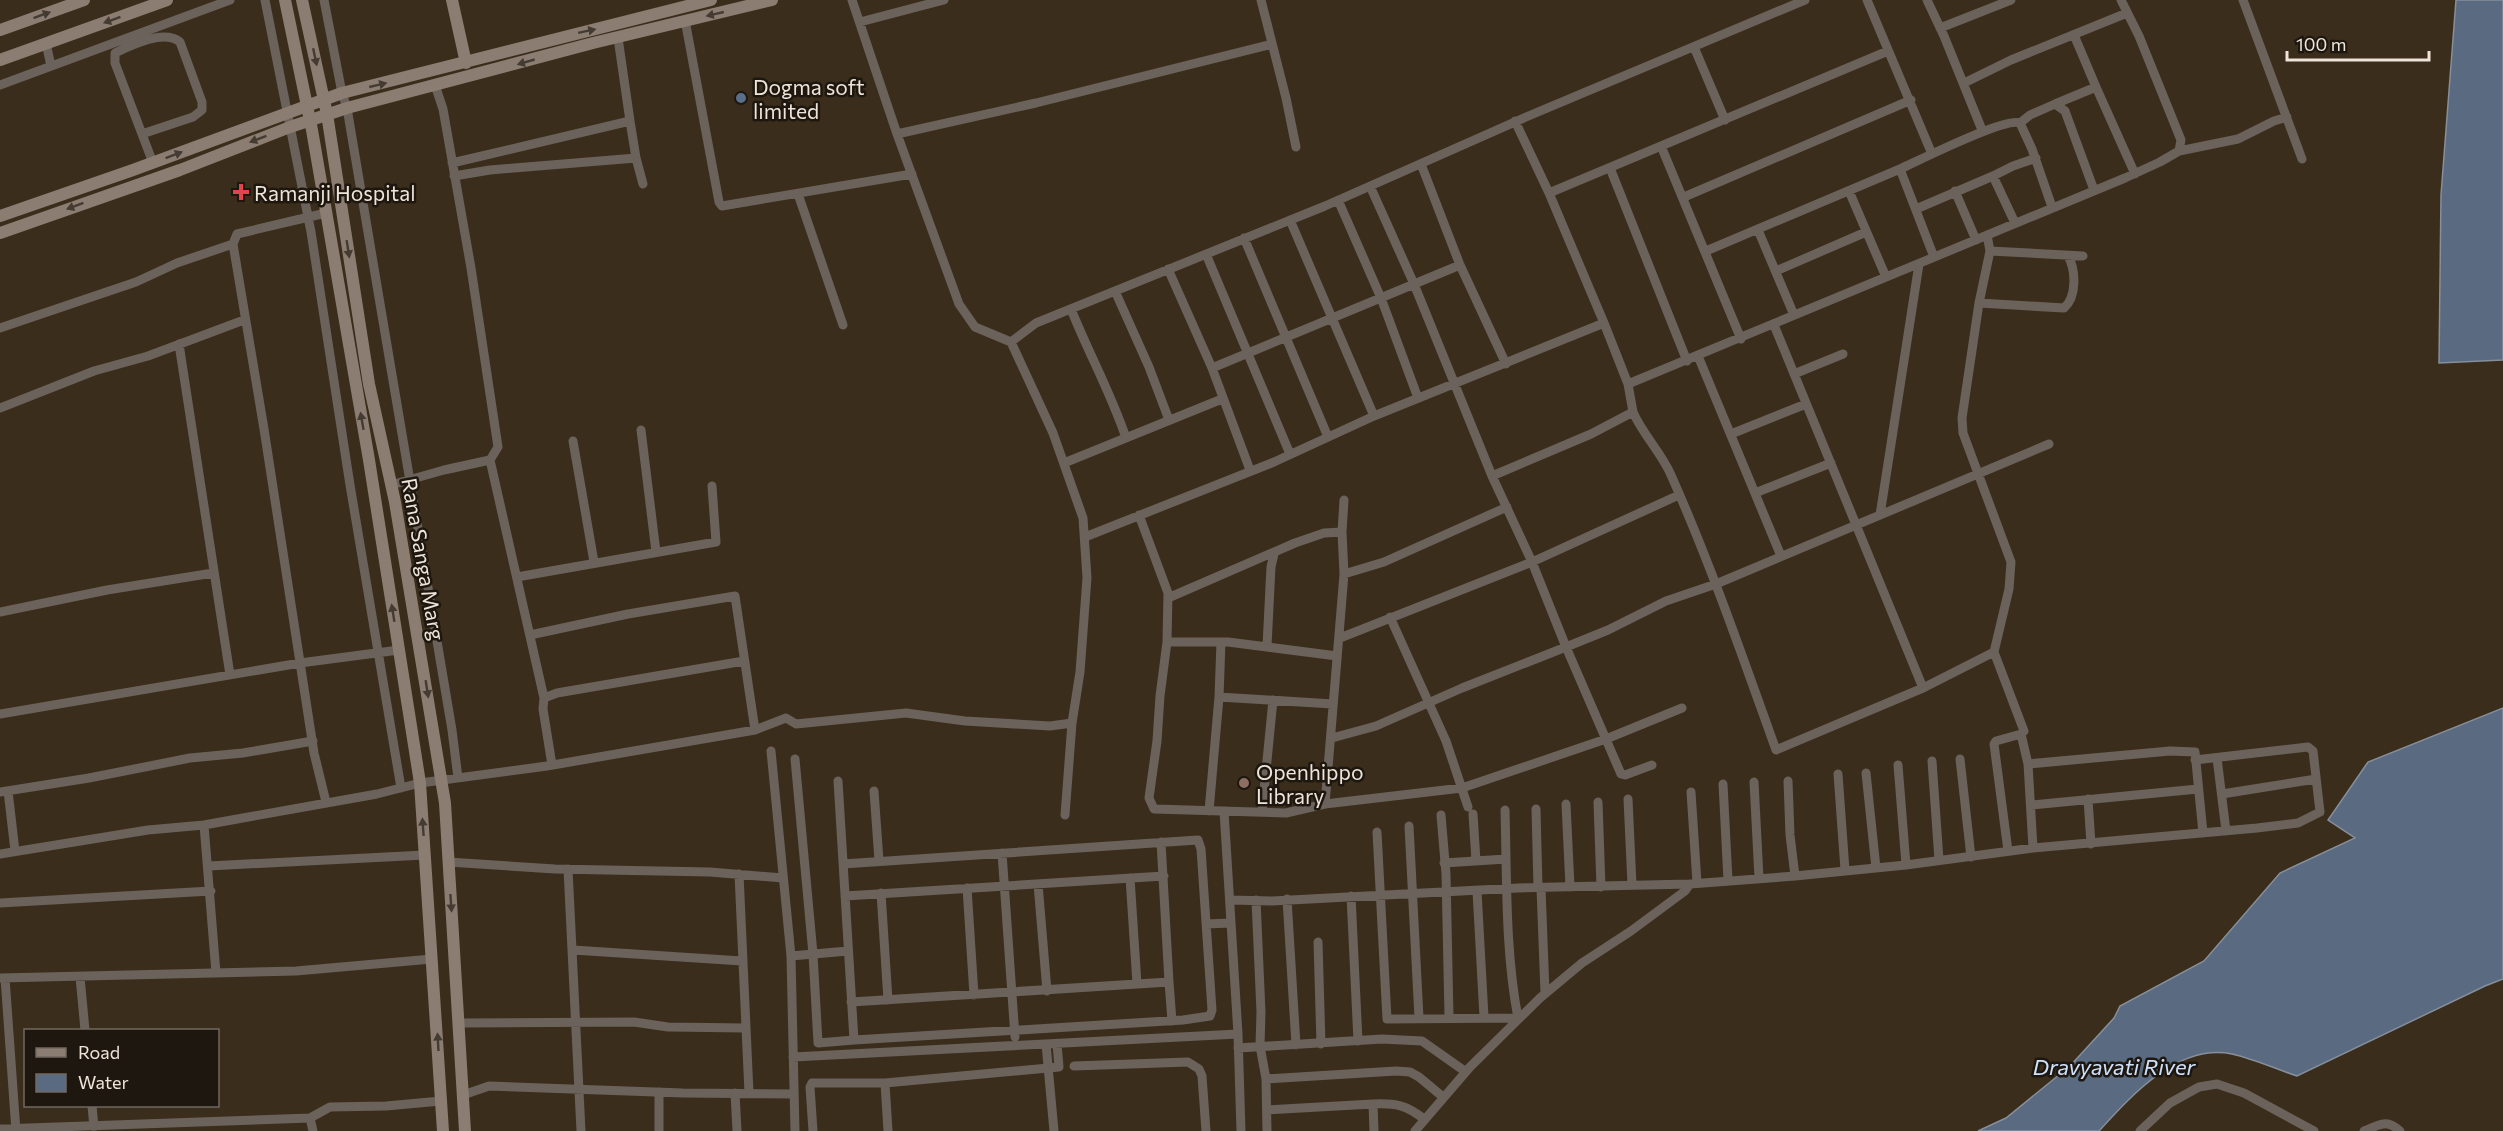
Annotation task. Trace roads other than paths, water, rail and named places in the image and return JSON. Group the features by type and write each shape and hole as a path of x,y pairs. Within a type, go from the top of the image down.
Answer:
{"main road":[{"path":"0,30 84,0"},
{"path":"0,60 167,0"},
{"name":"Rana Sanga Marg","path":"285,0 308,106 420,783 444,1131"},
{"name":"Rana Sanga Marg","path":"302,0 327,114 369,384 391,485 418,633 441,781 465,1131"},
{"path":"452,0 465,63"},
{"path":"0,216 153,163 342,93 711,0"},
{"path":"0,233 180,170 327,114 772,0"}],"street":[{"path":"113,48 230,0"},
{"path":"266,0 308,217 401,788"},
{"path":"324,0 347,108 452,730 458,778"},
{"path":"852,0 897,134 959,304 975,327 1011,342 1053,433 1083,518 1087,578 1065,815"},
{"path":"860,22 944,0"},
{"path":"1261,0 1296,147"},
{"path":"1011,342 1036,323 1338,200 1515,121 1805,0"},
{"path":"1867,0 1932,154"},
{"path":"1927,0 1982,130"},
{"path":"1940,28 2011,0"},
{"path":"2121,0 2181,140 2179,151"},
{"path":"2243,0 2302,159"},
{"path":"1964,83 2002,64 2127,13"},
{"path":"685,21 718,202 722,206 912,174"},
{"path":"2074,35 2135,174"},
{"path":"0,85 51,66 113,48 173,36 180,42 202,102 202,110 193,117 142,135"},
{"path":"618,38 636,158 643,184"},
{"path":"46,44 51,66"},
{"path":"897,134 1036,103 1272,44"},
{"path":"1694,47 1725,120"},
{"path":"113,48 114,63 153,163"},
{"path":"1549,193 1888,51"},
{"path":"391,485 490,460 498,447 471,268 443,109 435,85"},
{"path":"2020,123 2030,115 2096,87"},
{"path":"1684,197 1911,100"},
{"path":"2055,104 2065,111 2094,190"},
{"path":"1628,384 2135,174 2179,151 2238,139 2287,117"},
{"path":"1706,251 1971,138 1982,130 2014,120 2020,123 2036,159 2052,207"},
{"path":"452,163 630,121"},
{"path":"1515,121 1549,193 1604,323 1628,384 1640,427 1659,450 1716,584 1776,750 1923,688 1994,652"},
{"path":"1661,146 1741,339"},
{"path":"454,176 555,164 636,158"},
{"path":"1916,209 1994,176 2013,165 2036,159"},
{"path":"1421,164 1460,265 1506,364"},
{"path":"1610,168 1687,360"},
{"path":"1900,169 1934,257"},
{"path":"1994,176 2015,223"},
{"path":"1370,186 1414,284 1492,476 1532,562 1621,774 1652,765"},
{"path":"1849,191 1886,278"},
{"path":"1956,191 1976,240"},
{"path":"798,194 843,325"},
{"path":"1338,200 1381,298 1418,398"},
{"path":"326,213 237,234 232,244 264,429 313,741 326,802"},
{"path":"1290,220 1334,318 1374,417"},
{"path":"1758,230 1794,315"},
{"path":"1776,271 1866,232"},
{"path":"1987,235 1990,250 1979,303 1962,418 1963,433 2011,562 2008,589 1994,652 2024,731 2021,734 2028,764 2033,848"},
{"path":"1244,238 1328,437"},
{"path":"0,328 136,282 177,262 232,244"},
{"path":"1990,250 2083,256"},
{"path":"1206,254 1290,454"},
{"path":"1979,303 2064,308 2068,304 2074,279 2073,264 2068,256"},
{"path":"1880,514 1919,264"},
{"path":"1212,368 1460,265"},
{"path":"1168,269 1212,368 1250,471"},
{"path":"1115,291 1169,420"},
{"path":"1071,309 1089,354 1115,406 1126,438"},
{"path":"0,408 94,371 148,356 244,320"},
{"path":"1085,537 1250,471 1418,398 1604,323"},
{"path":"1774,325 1923,688"},
{"path":"179,344 230,675"},
{"path":"1794,374 1843,354"},
{"path":"1698,356 1781,556"},
{"path":"1064,463 1222,399"},
{"path":"1731,435 1806,404"},
{"path":"1492,476 1591,434 1634,412"},
{"path":"641,430 656,552"},
{"path":"573,441 594,562"},
{"path":"1332,738 1377,726 1462,688 1608,630 1666,601 1716,584 2049,444"},
{"path":"490,460 544,698 543,709 552,765"},
{"path":"1755,493 1831,463"},
{"path":"517,577 716,542 712,486"},
{"path":"1340,638 1532,562 1679,495"},
{"path":"1325,804 1344,574 1342,532 1344,500"},
{"path":"1344,574 1384,562 1507,507"},
{"path":"1139,515 1164,578 1168,598 1167,642 1149,798 1154,809 1286,813 1325,804 1462,788 1606,739 1682,708"},
{"path":"1168,598 1324,533 1342,532"},
{"path":"1266,646 1271,567 1274,554"},
{"path":"0,612 75,596 213,573"},
{"path":"530,635 627,614 735,596 755,730"},
{"path":"1390,617 1446,741 1471,811 1476,861"},
{"path":"1167,642 1221,642 1337,656"},
{"path":"1209,811 1219,697 1221,642"},
{"path":"0,714 300,663 399,650"},
{"path":"544,698 557,693 744,661"},
{"path":"1219,697 1333,704"},
{"path":"1262,811 1273,700"},
{"path":"0,854 147,830 204,825 420,783 552,765 755,730 786,718 796,724 906,713 965,721 1050,726 1072,723"},
{"path":"2008,851 1994,744 1996,741 2021,734"},
{"path":"15,851 4,791 89,778 190,758 243,753 313,741"},
{"path":"1230,900 1694,884 1795,876 1906,865 2033,848 2298,823 2320,812 2313,751 2308,747 2195,760"},
{"path":"771,751 791,956 795,1131"},
{"path":"2028,764 2170,751 2195,752 2203,833"},
{"path":"2217,758 2226,831"},
{"path":"795,759 813,954 818,1043 1172,1021 1210,1016 1212,1010 1201,849 1198,840 843,864"},
{"path":"1960,759 1971,857"},
{"path":"1932,761 1939,860"},
{"path":"1898,765 1906,865"},
{"path":"1866,773 1876,867"},
{"path":"1838,774 1845,870"},
{"path":"2222,794 2316,779"},
{"path":"838,781 854,1040"},
{"path":"1788,781 1790,835 1795,876"},
{"path":"1754,782 1760,878"},
{"path":"1723,784 1728,880"},
{"path":"2031,805 2198,789"},
{"path":"874,791 879,861"},
{"path":"1691,792 1694,884"},
{"path":"1628,799 1632,885"},
{"path":"2088,799 2091,844"},
{"path":"1598,802 1601,887"},
{"path":"1566,804 1570,887"},
{"path":"1536,809 1545,993"},
{"path":"1505,810 1512,981 1518,1018"},
{"path":"1224,811 1238,1034 1241,1131"},
{"path":"1441,815 1446,893 1449,1017"},
{"path":"204,825 216,973"},
{"path":"1409,826 1419,1017"},
{"path":"1377,832 1387,1018 1518,1018"},
{"path":"1161,842 1172,1021"},
{"path":"1002,853 1016,1046"},
{"path":"209,866 425,855"},
{"path":"1444,863 1506,859"},
{"path":"448,862 568,869 739,874 783,878"},
{"path":"568,869 580,1088 580,1131"},
{"path":"739,874 749,1093"},
{"path":"845,896 1164,876"},
{"path":"1130,878 1137,984"},
{"path":"1038,884 1047,991"},
{"path":"1415,1131 1466,1072 1545,993 1582,963 1631,931 1694,884"},
{"path":"967,888 974,995"},
{"path":"0,903 211,891"},
{"path":"1477,891 1484,1017"},
{"path":"881,893 888,1000"},
{"path":"1352,896 1358,1041"},
{"path":"1287,899 1296,1045"},
{"path":"1256,900 1261,1012 1260,1046 1266,1079 1268,1131"},
{"path":"1206,924 1231,923"},
{"path":"1318,942 1322,1044"},
{"path":"573,950 742,961"},
{"path":"791,956 848,951"},
{"path":"16,1130 2,978 296,971 432,958"},
{"path":"80,977 86,1029"},
{"path":"851,1002 1169,982"},
{"path":"459,1023 634,1022 668,1027 745,1028"},
{"path":"793,1057 1238,1034"},
{"path":"1238,1048 1382,1039 1422,1041 1466,1072"},
{"path":"1046,1044 1054,1131"},
{"path":"813,1131 812,1083 885,1083 1059,1067 1057,1044"},
{"path":"0,1050 10,1050"},
{"path":"1074,1066 1188,1062 1199,1070 1202,1076 1206,1131"},
{"path":"1266,1079 1410,1072 1443,1098"},
{"path":"885,1083 888,1131"},
{"path":"2140,1131 2170,1103 2199,1088 2217,1084 2244,1093 2314,1131"},
{"path":"463,1095 489,1086 794,1094"},
{"path":"659,1092 659,1131"},
{"path":"735,1093 737,1131"},
{"path":"0,1129 310,1118 330,1107 386,1106 441,1101"},
{"path":"1373,1104 1374,1131"},
{"path":"1267,1110 1396,1104 1409,1108 1424,1119"},
{"path":"92,1107 94,1127"},
{"path":"310,1118 313,1131"},
{"path":"2364,1131 2385,1123 2392,1124 2400,1131"}],"water":[{"path":"2456,0 2503,0 2503,360 2439,363 2441,195"},
{"name":"Dravyavati River","path":"2503,708 2503,979 2297,1076 2232,1054 2212,1053 2193,1056 2157,1075 2099,1131 1978,1131 2006,1118 2070,1066 2114,1018 2120,1006 2204,961 2280,873 2355,838 2328,820 2368,762"}],"place":[{"name":"Dogma soft limited","path":"741,98"},
{"name":"Ramanji Hospital","path":"241,192"},
{"name":"Openhippo Library","path":"1244,783"}]}
